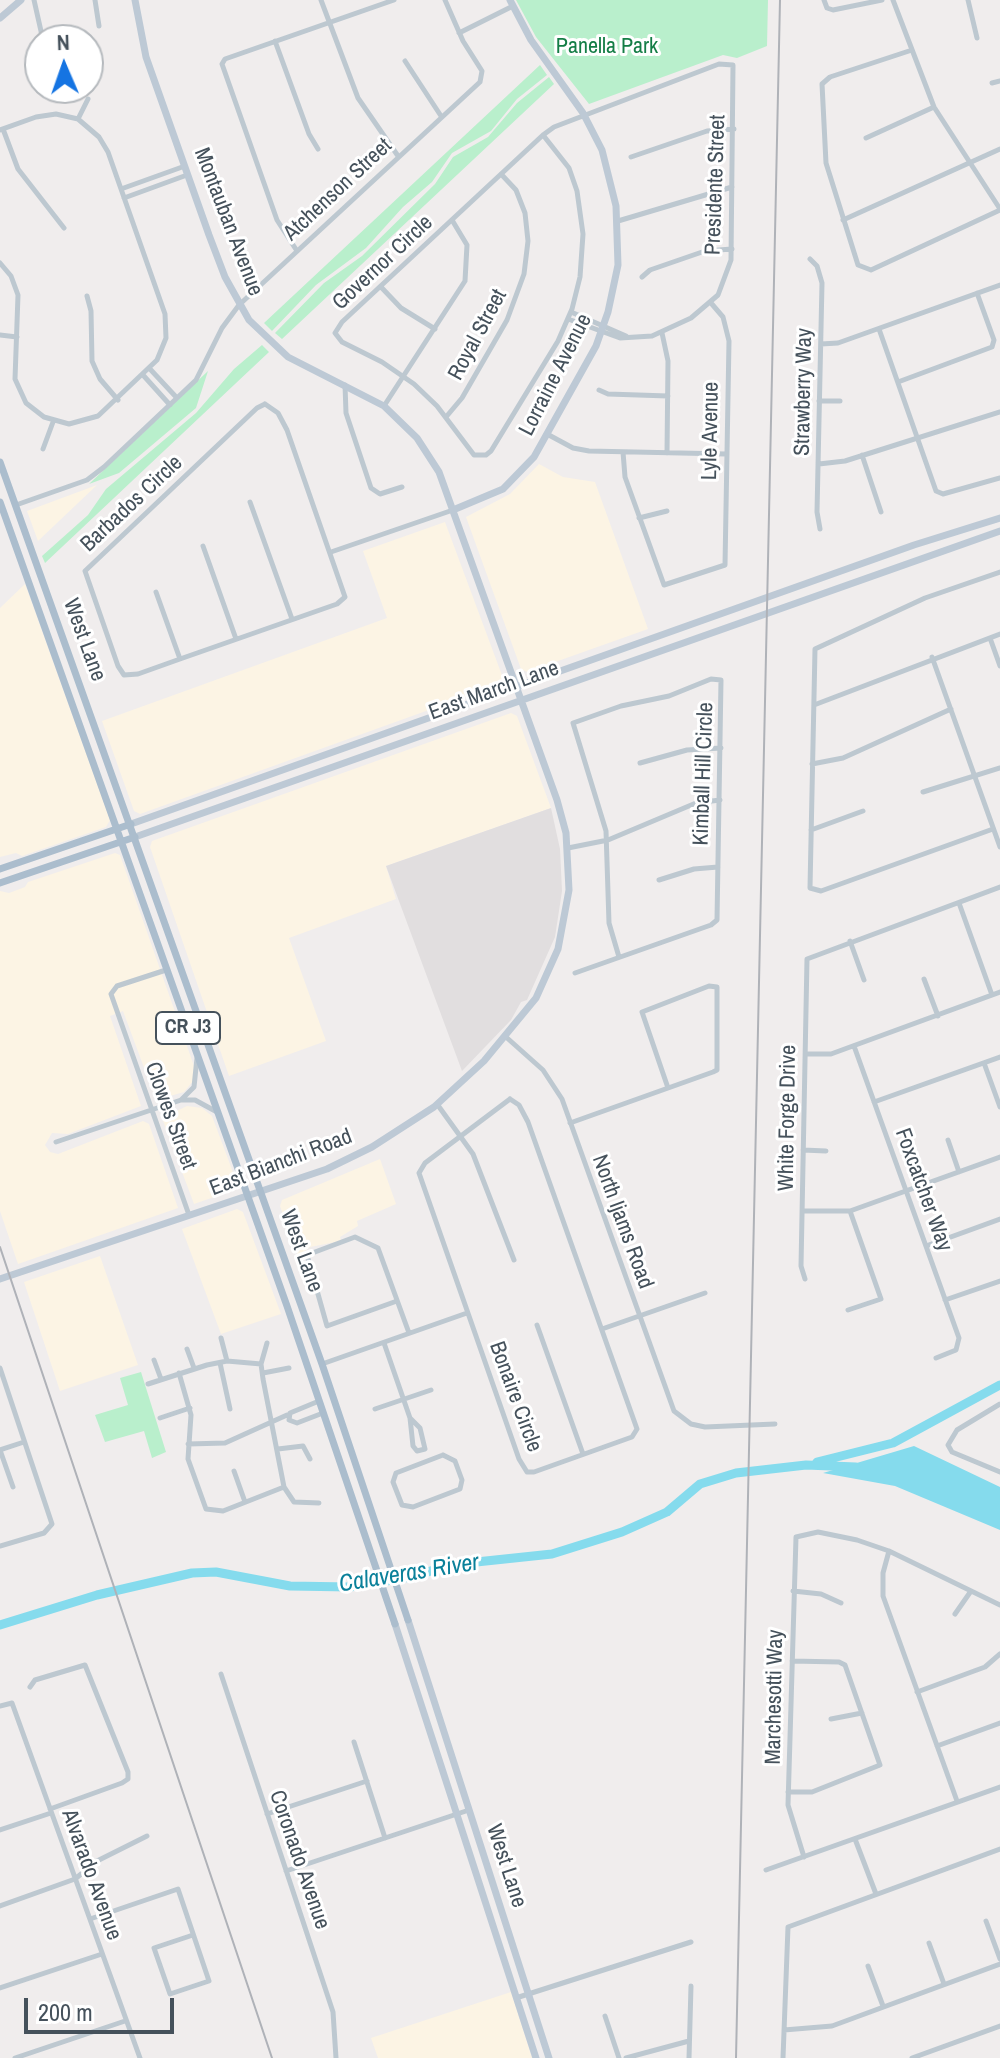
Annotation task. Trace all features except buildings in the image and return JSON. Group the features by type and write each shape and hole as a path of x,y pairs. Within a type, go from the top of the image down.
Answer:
{"main road":[{"path":"0,18 21,0"},
{"name":"Montauban Avenue","path":"135,0 146,57 222,269 239,305 257,330 277,349 384,406 425,449 453,510 517,687"},
{"name":"Lorraine Avenue","path":"453,510 481,501 512,482 527,466 603,328 618,265 618,221 607,164 583,113 531,40 511,3"},
{"name":"West Lane","path":"0,462 322,1364 549,2058"},
{"name":"West Lane","path":"1,508 122,841 373,1555 519,1997 536,2058"},
{"name":"East March Lane","path":"0,869 914,545 1000,518"},
{"name":"East March Lane","path":"0,883 1000,531"},
{"name":"East Bianchi Road","path":"0,1279 261,1193 347,1160 437,1104 506,1037 536,998 558,949 569,890 568,848 557,800 517,687"},
{"path":"409,1668 423,1691 430,1691"},
{"path":"424,1710 432,1713 446,1743"}],"street":[{"path":"34,0 39,24"},
{"path":"95,0 99,24"},
{"path":"321,0 358,98 398,156"},
{"path":"297,251 277,220 222,66 225,59 394,0"},
{"path":"445,0 459,33 511,3"},
{"path":"824,0 827,8 838,10 882,0"},
{"path":"893,0 909,51 934,107 1000,209 871,270 863,269 858,265 843,220 824,149 824,80 909,51"},
{"path":"968,0 977,38"},
{"name":"Atchenson Street","path":"15,505 92,477 170,405 204,368 222,328 239,305 483,76 459,33"},
{"path":"275,41 309,134 318,149"},
{"path":"405,61 441,116"},
{"name":"Presidente Street","path":"583,113 719,64 733,65 732,249 727,279 711,303"},
{"path":"992,83 1000,81"},
{"path":"78,119 86,104"},
{"path":"866,138 934,107"},
{"path":"543,135 583,113"},
{"path":"0,263 11,276 18,295 13,365 18,390 31,408 53,422 88,421 118,400 150,369 162,352 166,322 105,145 78,119 47,114 1,129 18,169 60,218 64,228"},
{"path":"631,157 707,131 734,129"},
{"name":"Governor Circle","path":"543,135 569,168 580,206 582,264 569,316 491,451 486,455 474,455 446,417 404,377 342,342 335,333 543,135"},
{"path":"843,220 1000,149"},
{"path":"121,189 186,165"},
{"name":"Royal Street","path":"446,417 462,398 507,320 524,274 528,241 525,213 516,190 501,174"},
{"path":"124,198 189,175"},
{"path":"618,221 732,187"},
{"path":"384,406 461,288 468,267 467,245 452,220"},
{"path":"642,277 650,270 705,251 732,249"},
{"name":"Strawberry Way","path":"810,259 817,266 822,283 820,529"},
{"path":"821,344 838,343 1000,285"},
{"path":"381,287 401,308 435,329"},
{"path":"898,382 992,347 994,340 977,293"},
{"path":"87,296 91,311 92,361 100,379 118,400"},
{"path":"569,316 626,336 642,338 662,333 711,303"},
{"name":"Lyle Avenue","path":"639,518 664,585 725,565 729,341 723,317 711,303"},
{"path":"879,329 937,492 1000,478"},
{"path":"662,333 668,361 667,453"},
{"path":"0,335 17,337"},
{"path":"150,369 177,398"},
{"path":"143,375 170,405"},
{"path":"345,384 346,413 371,488 380,494 402,487"},
{"path":"599,390 608,394 668,396"},
{"path":"819,401 840,401"},
{"name":"Barbados Circle","path":"260,405 271,406 284,422 331,552 345,597 337,604 130,676 120,672 85,571 260,405"},
{"path":"819,464 862,455 1000,412"},
{"path":"43,449 53,422"},
{"path":"547,434 581,450 726,454"},
{"path":"623,452 625,477 639,518 667,511"},
{"path":"862,455 881,512"},
{"path":"250,502 292,619"},
{"path":"331,552 453,510"},
{"path":"203,546 236,639"},
{"path":"993,829 821,891 812,891 809,885 815,649 936,593 1000,572"},
{"path":"156,592 180,659"},
{"path":"814,705 834,700 932,657 1000,634"},
{"path":"990,638 1000,666"},
{"path":"932,657 1000,847"},
{"name":"Kimball Hill Circle","path":"716,678 723,684 720,800 715,923 619,957 609,923 608,840 597,794 573,731 575,720 669,696 716,678"},
{"path":"812,764 843,758 951,709"},
{"path":"640,763 687,750 721,748"},
{"path":"923,792 1000,768"},
{"path":"568,848 608,840 696,803 720,800"},
{"path":"811,830 863,811"},
{"path":"659,880 694,869 718,867"},
{"path":"864,980 850,941 1000,887"},
{"path":"959,903 992,995"},
{"name":"White Forge Drive","path":"805,1279 801,1266 809,956 850,941"},
{"path":"575,973 619,957"},
{"name":"Clowes Street","path":"166,970 117,986 111,994 189,1216"},
{"path":"924,979 938,1016"},
{"path":"570,1123 668,1088 717,1070 717,987 709,986 642,1012 668,1088"},
{"path":"806,1054 831,1054 1000,992"},
{"name":"North Ijams Road","path":"506,1037 549,1076 570,1123 671,1406 679,1417 694,1425 775,1424"},
{"name":"Foxcatcher Way","path":"854,1046 960,1345 936,1358"},
{"path":"181,1100 194,1087 196,1053"},
{"path":"874,1102 1000,1057"},
{"path":"984,1063 1000,1107"},
{"path":"56,1142 181,1100 195,1100 217,1112"},
{"name":"Bonaire Circle","path":"504,1100 514,1100 528,1122 602,1329 637,1429 632,1437 534,1472 522,1466 467,1313 419,1173 420,1167 504,1100"},
{"path":"437,1104 462,1136 480,1167 514,1260"},
{"path":"948,1140 959,1172"},
{"path":"803,1150 826,1151"},
{"path":"802,1211 850,1211 1000,1157"},
{"path":"848,1310 881,1299 850,1211"},
{"path":"926,1246 1000,1219"},
{"path":"397,1301 327,1326 307,1255 358,1236 366,1245 378,1248 409,1333"},
{"path":"945,1300 1000,1281"},
{"path":"602,1329 705,1293"},
{"path":"322,1364 467,1313"},
{"path":"537,1325 583,1454"},
{"path":"221,1338 230,1409"},
{"path":"267,1343 261,1364 284,1487 294,1502 319,1503"},
{"path":"384,1343 410,1418 420,1428 425,1449 433,1459"},
{"path":"187,1349 194,1368"},
{"path":"154,1360 161,1379"},
{"path":"148,1384 194,1368 223,1362 261,1364"},
{"path":"0,1368 51,1528 0,1546"},
{"path":"263,1373 289,1368"},
{"path":"179,1373 190,1408 188,1459 204,1505 210,1512 284,1487"},
{"path":"375,1409 431,1390"},
{"path":"188,1444 225,1443 319,1401"},
{"path":"1000,1404 957,1430 948,1445 952,1452 1000,1472"},
{"path":"160,1418 190,1408"},
{"path":"274,1423 291,1423 323,1413"},
{"path":"287,1415 291,1423"},
{"path":"410,1418 409,1434 419,1464"},
{"path":"13,1487 0,1450 24,1442"},
{"path":"278,1449 303,1446 310,1459"},
{"path":"417,1451 425,1449"},
{"path":"446,1455 453,1458 462,1486 413,1507 405,1507 394,1475 419,1464 446,1455"},
{"path":"234,1471 245,1502"},
{"path":"0,1475 8,1472"},
{"name":"Marchesotti Way","path":"804,1857 790,1814 788,1792 796,1537 812,1532 829,1534 889,1551"},
{"path":"957,1801 883,1596 883,1573 889,1551 1000,1605"},
{"path":"793,1591 821,1594 841,1603"},
{"path":"955,1614 971,1591"},
{"path":"917,1692 985,1667 1000,1654"},
{"path":"788,1792 812,1792 878,1768 881,1760 843,1663 792,1661"},
{"path":"0,1830 128,1779 128,1772 85,1665 35,1680 30,1687"},
{"name":"Coronado Avenue","path":"221,1674 333,2012 336,2058"},
{"name":"Alvarado Avenue","path":"0,1706 12,1703 140,2058"},
{"path":"831,1719 862,1713"},
{"path":"937,1746 1000,1723"},
{"path":"354,1742 385,1838"},
{"path":"267,1814 367,1781"},
{"path":"766,1870 1000,1788"},
{"path":"286,1871 469,1810"},
{"path":"0,1906 75,1879 97,1861 147,1836"},
{"path":"855,1839 876,1894"},
{"path":"783,2058 788,1927 1000,1849"},
{"path":"90,1919 178,1889 209,1981 170,1994 154,1948 193,1935"},
{"path":"784,2030 821,2028 1000,1962 986,1921"},
{"path":"519,1997 691,1942"},
{"path":"929,1943 944,1984"},
{"path":"0,1988 102,1954"},
{"path":"868,1966 883,2006"},
{"path":"689,2058 691,1986"},
{"path":"605,2016 619,2058"},
{"path":"15,2058 125,2021"},
{"path":"912,2058 1000,2026"},
{"path":"626,2058 689,2041"}],"shaded area":[{"path":"539,464 563,477 595,482 648,629 527,672 521,669 466,517 510,494"},
{"path":"97,485 38,541 27,511"},
{"path":"445,522 503,678 501,684 140,814 134,811 102,721 387,618 363,551"},
{"path":"25,584 110,820 106,827 22,856 16,853 0,857 0,608"},
{"path":"511,713 517,716 551,808 386,866 396,899 289,938 326,1041 229,1076 150,847 152,841"},
{"path":"551,808 560,849 562,891 555,937 527,1000 521,1002 511,1020 462,1071 386,866"},
{"path":"115,853 120,855 194,1066 194,1080 184,1092 156,1100 123,1011 110,1016 141,1106 68,1134 52,1133 45,1145 50,1152 58,1154 143,1121 149,1124 178,1208 18,1264 0,1211 0,891 9,893 25,887 28,882"},
{"path":"187,1106 202,1108 212,1116 237,1183 234,1190 194,1204 162,1118"},
{"path":"380,1159 396,1204 357,1221 358,1226 340,1237 341,1241 310,1247 298,1256 280,1206 282,1200"},
{"path":"237,1209 243,1212 281,1314 221,1334 182,1229"},
{"path":"100,1256 138,1365 60,1391 24,1282"},
{"path":"511,1992 532,2058 378,2058 371,2038"}],"green space":[{"name":"Panella Park","path":"516,0 768,0 767,46 737,58 723,55 589,104 536,37"},
{"path":"540,65 547,75 517,99 491,131 452,153 432,182 403,207 366,248 316,285 272,331 264,323"},
{"path":"549,77 554,84 282,339 275,333 324,283 362,256 435,184 453,157 488,137 517,103"},
{"path":"262,345 269,352 45,563 42,556 88,515 106,489 196,413 234,369"},
{"path":"208,371 196,408 119,473 89,484"},
{"path":"141,1372 166,1452 152,1458 144,1431 105,1442 95,1415 128,1405 120,1378"}],"water":[{"path":"914,1446 1000,1487 1000,1530 895,1486 823,1473"}],"waterway":[{"name":"Calaveras River","path":"817,1462 893,1443 1000,1385"},
{"name":"Calaveras River","path":"0,1625 97,1595 192,1573 216,1572 290,1586 350,1587 416,1576 448,1565 552,1554 622,1532 667,1512 700,1484 736,1473 806,1465 856,1467"}],"railway":[{"path":"736,2058 780,0"},
{"path":"0,1247 272,2058"}]}
